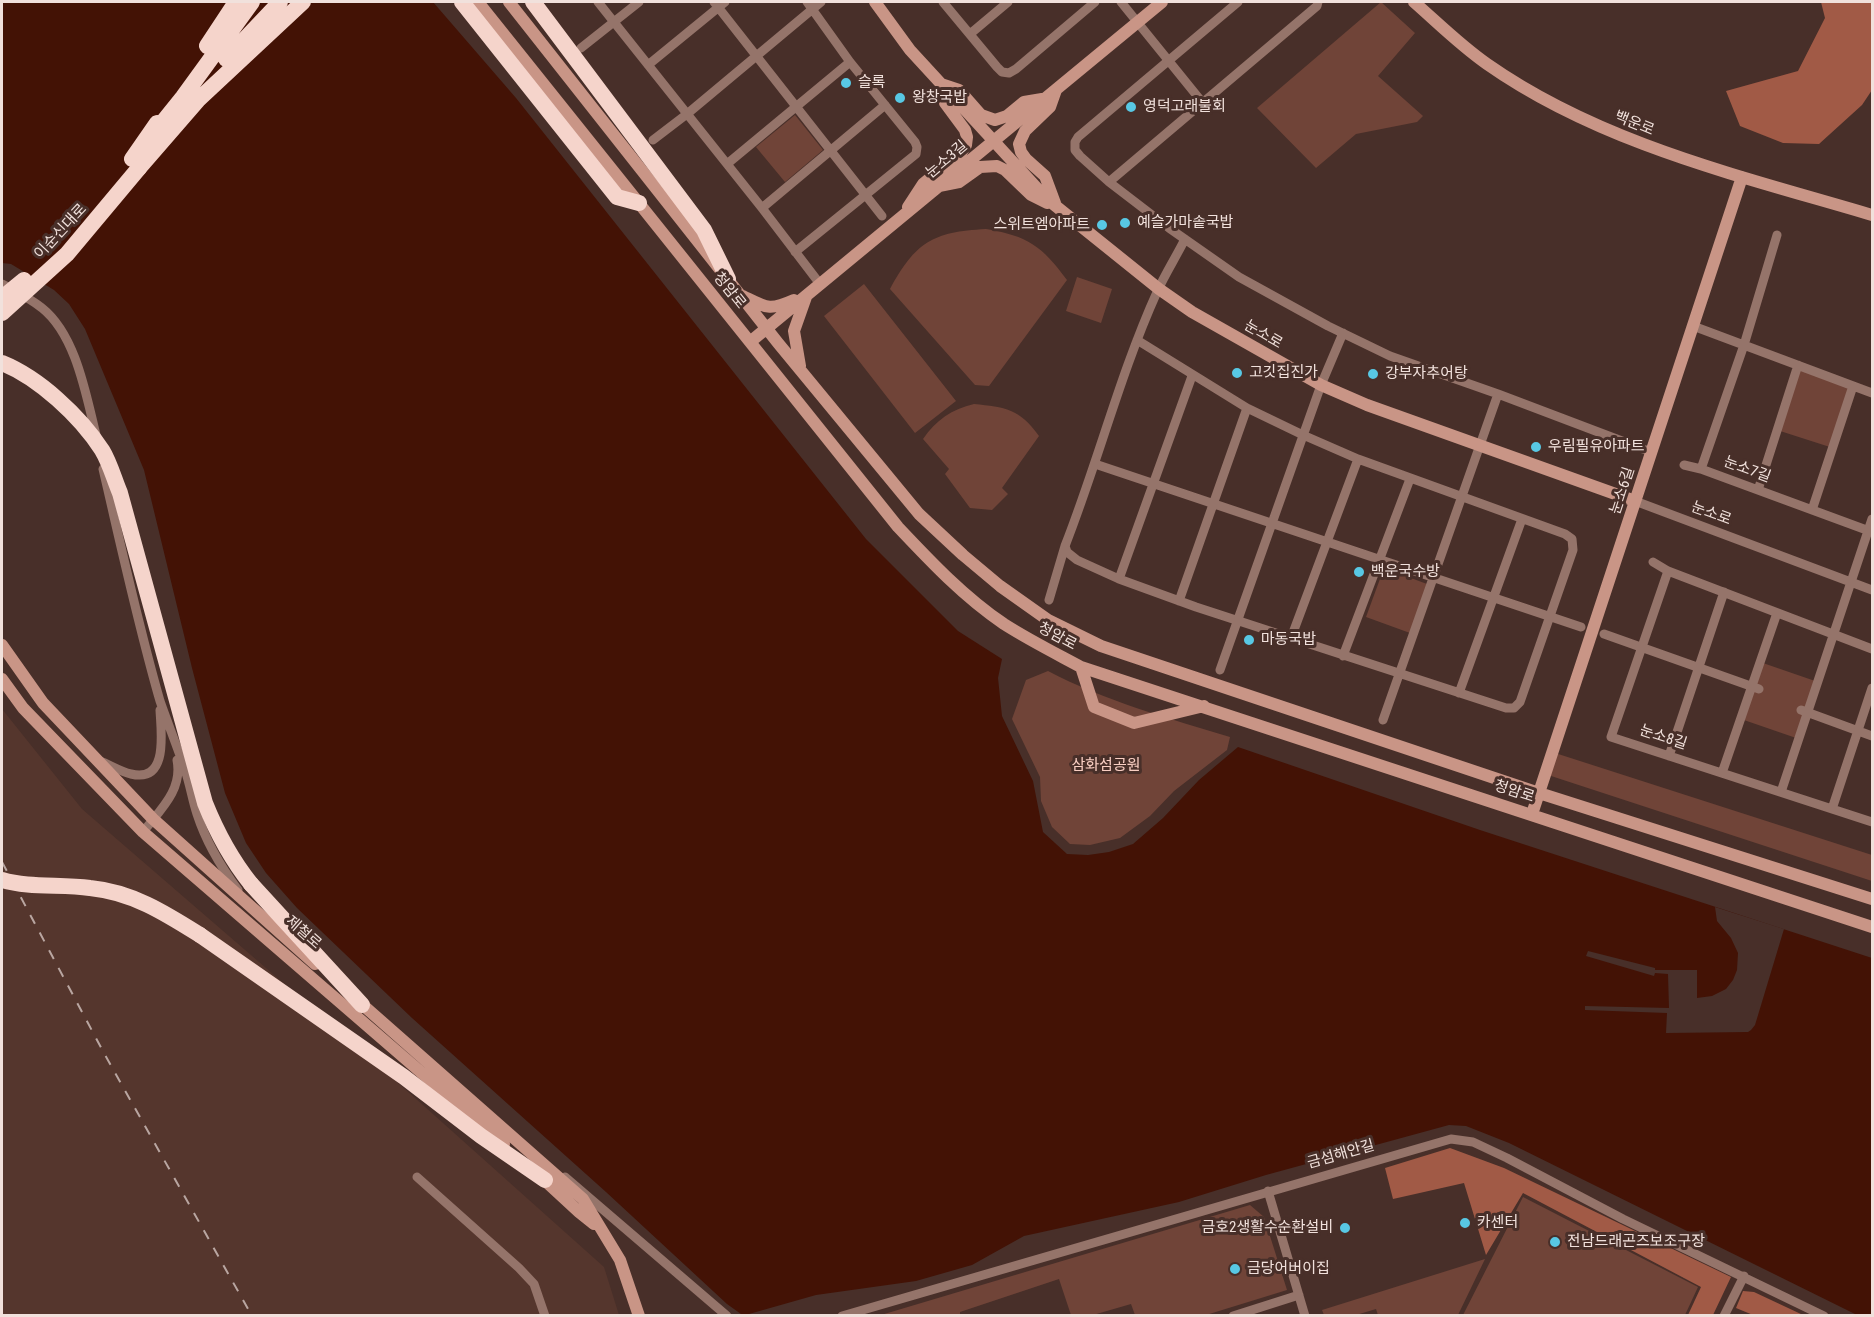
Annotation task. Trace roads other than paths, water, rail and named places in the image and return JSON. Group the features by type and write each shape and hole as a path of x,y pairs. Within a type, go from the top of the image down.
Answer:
{"highway":[{"path":"136,163 236,2"},
{"path":"136,163 252,2"},
{"path":"136,163 280,2"},
{"path":"136,163 198,100 303,2"},
{"path":"533,2 704,230 728,279"},
{"path":"469,3 617,197 639,203"},
{"name":"이순신대로","path":"2,298 55,250 136,163"},
{"name":"이순신대로","path":"2,313 67,254 136,163"},
{"path":"2,363 40,384 69,410 102,450 120,493 205,803 219,837 251,884 362,1005"},
{"path":"2,880 92,888 142,901 200,936 404,1077 481,1136 545,1180"}],"main road":[{"name":"청암로","path":"509,2 740,295 919,514 963,555 1048,620 1101,646 1539,793 1872,899"},
{"name":"눈소로","path":"875,2 910,50 940,84 1057,207 1159,289 1192,312 1321,385 1367,405 1635,501"},
{"name":"눈소3길","path":"750,342 1162,2"},
{"name":"백운로","path":"1414,2 1487,64 1554,105 1636,142 1742,177 1872,215"},
{"path":"940,84 959,90 981,115 995,120 1007,116 1024,102 1045,98"},
{"path":"901,217 922,184 961,153 966,145 965,130 945,103 940,84"},
{"path":"1057,88 1050,107 1025,131 1019,144 1026,159 1045,176 1057,207"},
{"path":"938,187 959,182 980,167 997,166 1005,170 1030,195 1057,207"},
{"name":"눈소6길","path":"1532,814 1742,177"},
{"name":"청암로","path":"639,203 898,527 968,597 1003,623 1039,645 1081,667 1872,927"},
{"path":"740,295 764,306 776,308 806,296"},
{"path":"800,369 794,331 806,296"},
{"name":"제철로","path":"2,645 43,703 153,819 583,1199 620,1260 639,1316"},
{"path":"1081,667 1094,707 1134,723 1204,706"},
{"name":"제철로","path":"2,679 23,708 58,746 143,832 599,1227"}],"street":[{"path":"598,2 762,208 820,285"},
{"path":"580,48 639,2"},
{"path":"653,141 756,56 809,5 821,2"},
{"path":"943,2 1002,72 1009,73 1095,2"},
{"path":"970,34 1008,2"},
{"path":"1121,2 1202,102"},
{"path":"1238,2 1075,142 1075,150 1080,156 1109,182 1239,277 1344,333 1390,356 1651,452"},
{"path":"1109,182 1317,6 1318,2"},
{"path":"648,65 719,3 756,56 882,216"},
{"path":"795,252 916,154 917,147 850,62 809,5"},
{"path":"727,164 850,62"},
{"path":"762,208 885,105"},
{"name":"눈소7길","path":"1777,235 1744,345 1701,469 1870,531"},
{"path":"1049,600 1065,546 1137,340 1159,289 1185,239"},
{"path":"2,284 43,309 64,335 72,351 86,392 160,699 174,743 185,769 197,814 206,837 224,870 250,907"},
{"path":"1693,326 1872,393"},
{"path":"1220,670 1321,385 1344,333"},
{"path":"1065,546 1067,552 1077,560 1119,579 1179,601 1506,708 1514,708 1520,702 1574,545 1572,539 1565,534 1358,459 1303,435 1247,408 1137,340"},
{"path":"1758,490 1798,365"},
{"path":"1119,579 1192,376"},
{"path":"1812,510 1853,386"},
{"path":"1383,720 1498,394"},
{"path":"1179,601 1247,408"},
{"path":"1291,638 1358,459"},
{"path":"1095,464 1581,627"},
{"path":"1684,465 1701,469"},
{"path":"1343,656 1410,478"},
{"name":"눈소로","path":"1635,501 1872,590"},
{"path":"1459,693 1522,519"},
{"path":"1781,792 1805,711 1870,531 1872,519"},
{"path":"1653,562 1668,571 1872,649"},
{"name":"눈소8길","path":"1668,571 1611,737 1872,822"},
{"path":"1669,756 1724,592"},
{"path":"1722,773 1755,688 1777,613"},
{"path":"1604,634 1755,688"},
{"path":"1832,809 1872,688"},
{"path":"83,746 96,759 131,774 142,775 152,771 158,763 160,753 160,699"},
{"path":"1805,711 1872,736"},
{"path":"143,832 172,796 177,783 179,769 174,743"},
{"name":"금섬해안길","path":"842,1316 1451,1139 1473,1142 1623,1220 1824,1316"},
{"path":"528,1151 577,1185 727,1316"},
{"path":"417,1177 534,1284 545,1316"},
{"path":"1268,1191 1305,1316"},
{"path":"1724,1316 1744,1276"},
{"path":"1233,1316 1299,1295"}],"railway":[{"path":"2,862 105,1055 252,1316"}],"place":[{"name":"슬록","path":"846,83"},
{"name":"왕창국밥","path":"900,98"},
{"name":"영덕고래불회","path":"1131,107"},
{"name":"예슬가마솥국밥","path":"1125,223"},
{"name":"스위트엠아파트","path":"1102,225"},
{"name":"고깃집진가","path":"1237,373"},
{"name":"강부자추어탕","path":"1373,374"},
{"name":"우림필유아파트","path":"1536,447"},
{"name":"백운국수방","path":"1359,572"},
{"name":"마동국밥","path":"1249,640"},
{"name":"카센터","path":"1465,1223"},
{"name":"금호2생활수순환설비","path":"1345,1228"},
{"name":"전남드래곤즈보조구장","path":"1555,1242"},
{"name":"금당어버이집","path":"1235,1269"}],"park label":[{"name":"삼화섬공원","path":"1106,766"}]}
